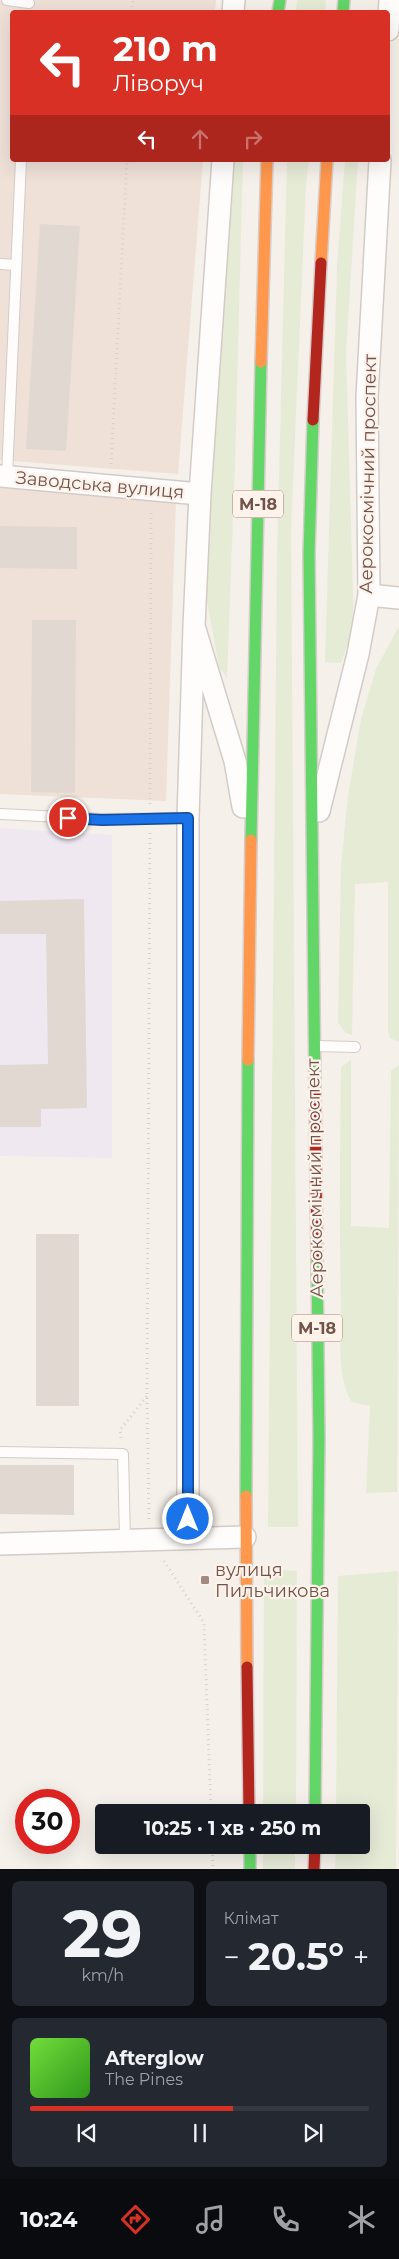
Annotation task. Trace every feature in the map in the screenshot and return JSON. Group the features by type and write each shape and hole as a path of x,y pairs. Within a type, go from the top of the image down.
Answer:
{"main road":[{"name":"М-18","path":"249,1804 245,1537 251,848 267,162"},
{"name":"Аерокосмічний проспект","path":"315,1804 319,1439 313,1046 309,554 316,346 327,162"},
{"path":"250,1854 250,1869"},
{"path":"314,1869 315,1854"}],"street":[{"path":"188,1538 188,818 200,494 223,162"},
{"name":"Аерокосмічний проспект","path":"311,843 358,654 369,594 367,397 380,162"},
{"name":"Заводська вулиця","path":"4,476 200,494"},
{"path":"369,594 399,598"},
{"path":"194,626 235,761 251,848"},
{"path":"0,1544 245,1537"}],"lane":[{"path":"7,0 29,5"},
{"path":"4,476 21,162"},
{"path":"0,264 16,265"},
{"path":"0,814 102,820 188,818"},
{"path":"313,1046 355,1048"},
{"path":"0,1452 123,1454 126,1540"}],"path":[{"path":"110,486 128,162"},
{"path":"151,490 147,1395 149,1540 204,1623 211,1804"},
{"path":"120,1430 147,1395"},
{"path":"212,1854 213,1869"}],"shaded area":[{"path":"0,0 216,0 215,10 10,10 10,162 203,162 178,474 0,460"},
{"path":"0,488 176,501 166,801 0,794"},
{"path":"0,828 112,835 112,1158 0,1156"}],"green space":[{"path":"297,0 326,0 325,10 296,10"},
{"path":"231,162 243,162 227,678 219,667 206,596"},
{"path":"287,162 309,162 306,185 291,529 298,1527 268,1527 277,557"},
{"path":"345,162 358,162 346,353 354,628 341,663 325,662 337,267"},
{"path":"399,626 399,1042 390,1038 388,1031 388,882 355,884 352,1035 346,1033 338,1023 341,866 348,796 361,719 376,669"},
{"path":"351,1060 351,1226 389,1228 391,1071 399,1065 397,1492 366,1493 370,1406 352,1402 347,1392 341,1367 341,1067"},
{"path":"264,1569 297,1571 296,1804 263,1804"},
{"path":"398,1571 396,1869 335,1869 336,1854 370,1854 370,1804 336,1804 338,1576"},
{"path":"263,1854 295,1854 295,1869 263,1869"}],"building":[{"path":"40,224 80,226 66,451 26,449"},
{"path":"0,526 77,527 77,569 0,568"},
{"path":"32,620 76,620 75,793 31,792"},
{"path":"84,899 87,1108 41,1109 41,1127 0,1127 0,1065 48,1064 46,934 0,934 0,901"},
{"path":"36,1234 79,1234 79,1406 36,1406"},
{"path":"0,1465 74,1465 74,1515 0,1514"}],"traffic: fast":[{"path":"278,10 280,0"},
{"path":"343,10 344,0"},
{"path":"251,840 261,362"},
{"path":"313,420 309,554 315,1092"},
{"path":"246,1496 248,1060"},
{"path":"315,1804 319,1439 317,1258"},
{"path":"250,1854 250,1869"}],"traffic: slow":[{"path":"261,362 267,162"},
{"path":"321,263 327,162"},
{"path":"248,1060 251,840"},
{"path":"246,1496 247,1667"}],"traffic: jam":[{"path":"313,420 321,263"},
{"path":"315,1092 317,1258"},
{"path":"247,1667 249,1804"},
{"path":"314,1869 315,1854"}],"place":[{"name":"вулиця Пильчикова","path":"205,1580"}],"route":[{"path":"68,818 102,820 188,818 188,1519"}]}
